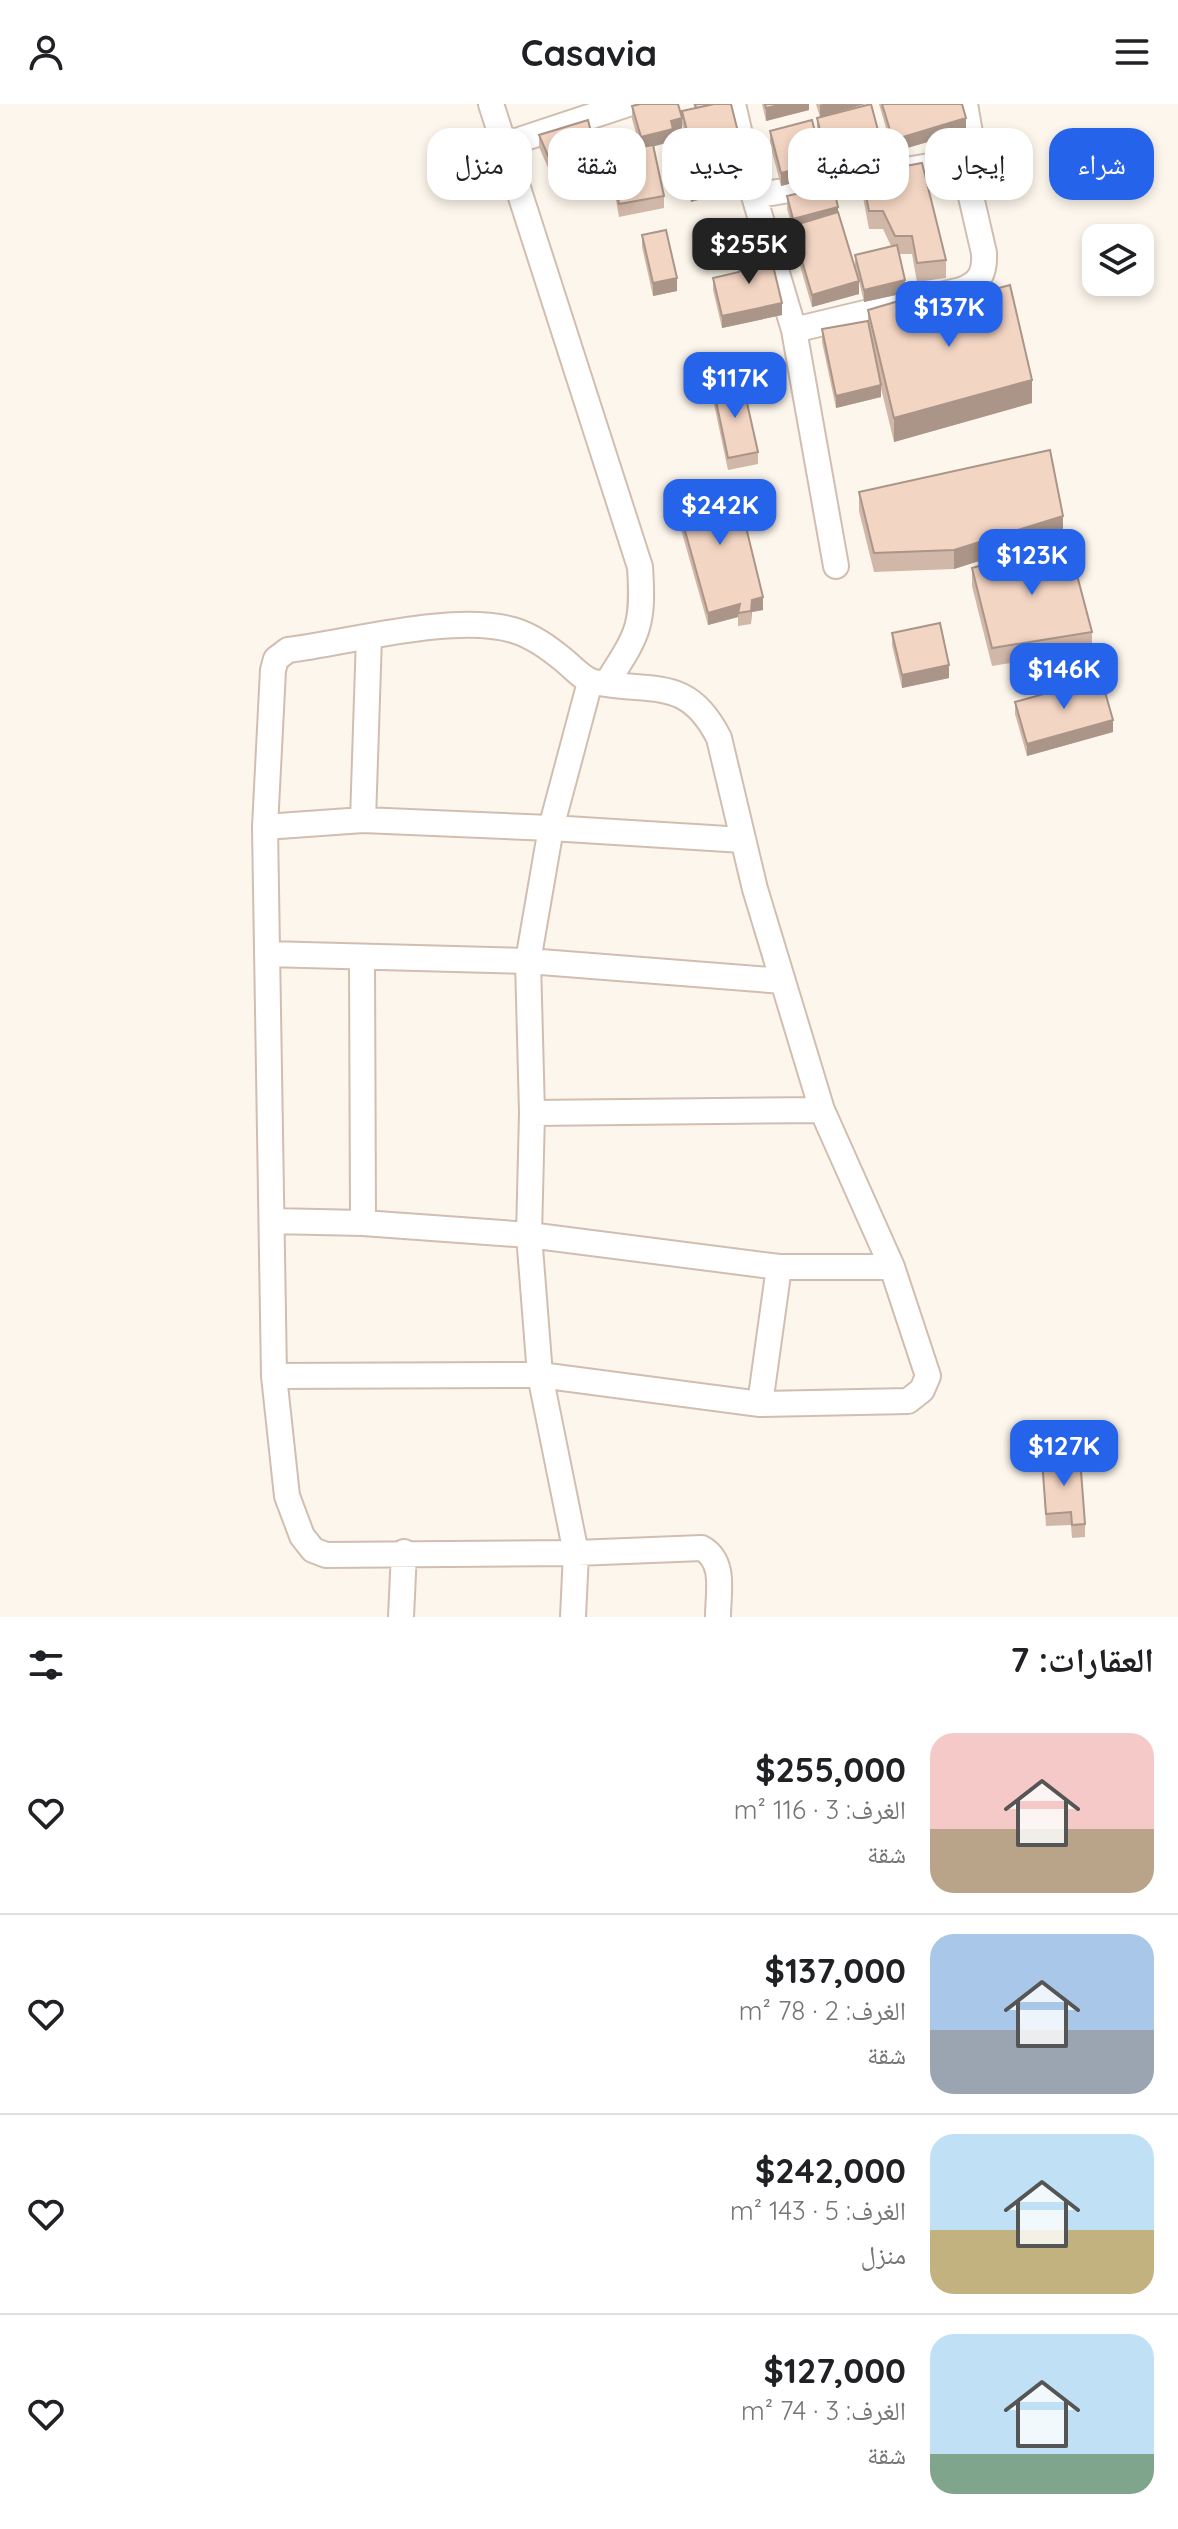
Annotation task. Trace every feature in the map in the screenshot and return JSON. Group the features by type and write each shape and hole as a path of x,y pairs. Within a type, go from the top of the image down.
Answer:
{"street":[{"path":"491,104 499,128"},
{"path":"532,136 628,104"},
{"path":"733,104 738,128"},
{"path":"965,104 969,128"},
{"path":"772,193 925,167"},
{"path":"522,200 640,567 642,607 637,635 598,683 551,828 528,961 532,1113 529,1235 540,1375 576,1553 573,1617"},
{"path":"755,200 794,330 836,566"},
{"path":"794,330 972,286 985,268 972,200"},
{"path":"274,1376 540,1375 760,1404 908,1401 922,1390 928,1376 892,1267 822,1110 769,938 719,738 707,715 687,697 663,690 598,683 538,641 513,630 483,625 444,626 288,650 276,659 265,827 274,1376 287,1496 302,1536 313,1550 326,1555 576,1553 702,1548 711,1554 719,1566 718,1617"},
{"path":"363,820 369,637"},
{"path":"265,827 363,820 743,840"},
{"path":"267,954 362,959 528,961 783,981"},
{"path":"362,959 363,1223"},
{"path":"532,1113 822,1110"},
{"path":"272,1221 363,1223 529,1235 779,1267 892,1267"},
{"path":"760,1404 779,1267"},
{"path":"401,1617 404,1552"}],"building":[{"path":"678,104 682,118 671,121 673,128 662,128 662,132 646,136 646,128 638,128 632,106"},
{"path":"714,104 731,104 737,128 686,128 682,111"},
{"path":"871,104 877,128 819,128 817,118"},
{"path":"882,104 962,104 966,118 909,135 909,128 889,128"},
{"path":"588,120 590,128 562,128"},
{"path":"812,120 814,128 788,128 788,171 781,173 772,130"},
{"path":"548,132 548,156 539,135"},
{"path":"653,145 662,196 646,199 646,146"},
{"path":"922,163 925,200 931,200 946,260 917,263 912,236 895,236 883,211 869,211 867,200 909,200 909,165"},
{"path":"618,200 642,200 619,204"},
{"path":"788,200 836,200 838,207 793,219"},
{"path":"838,212 859,281 812,295 792,226"},
{"path":"666,230 677,278 653,283 642,235"},
{"path":"897,245 905,280 864,290 855,255"},
{"path":"770,253 782,303 722,316 713,278 739,272 743,258"},
{"path":"1010,285 1032,380 894,418 868,310 926,293 936,305"},
{"path":"868,321 881,385 836,396 822,329"},
{"path":"725,380 727,389 743,385 758,452 728,458 712,382"},
{"path":"1050,450 1063,516 954,550 874,553 859,492"},
{"path":"735,482 763,597 752,600 751,611 738,613 740,604 708,613 675,495"},
{"path":"1068,541 1092,632 992,648 972,568"},
{"path":"940,623 949,665 902,675 892,633"},
{"path":"1101,678 1113,720 1027,744 1015,702"},
{"path":"1080,1458 1085,1524 1072,1525 1071,1512 1046,1514 1042,1460"}]}
